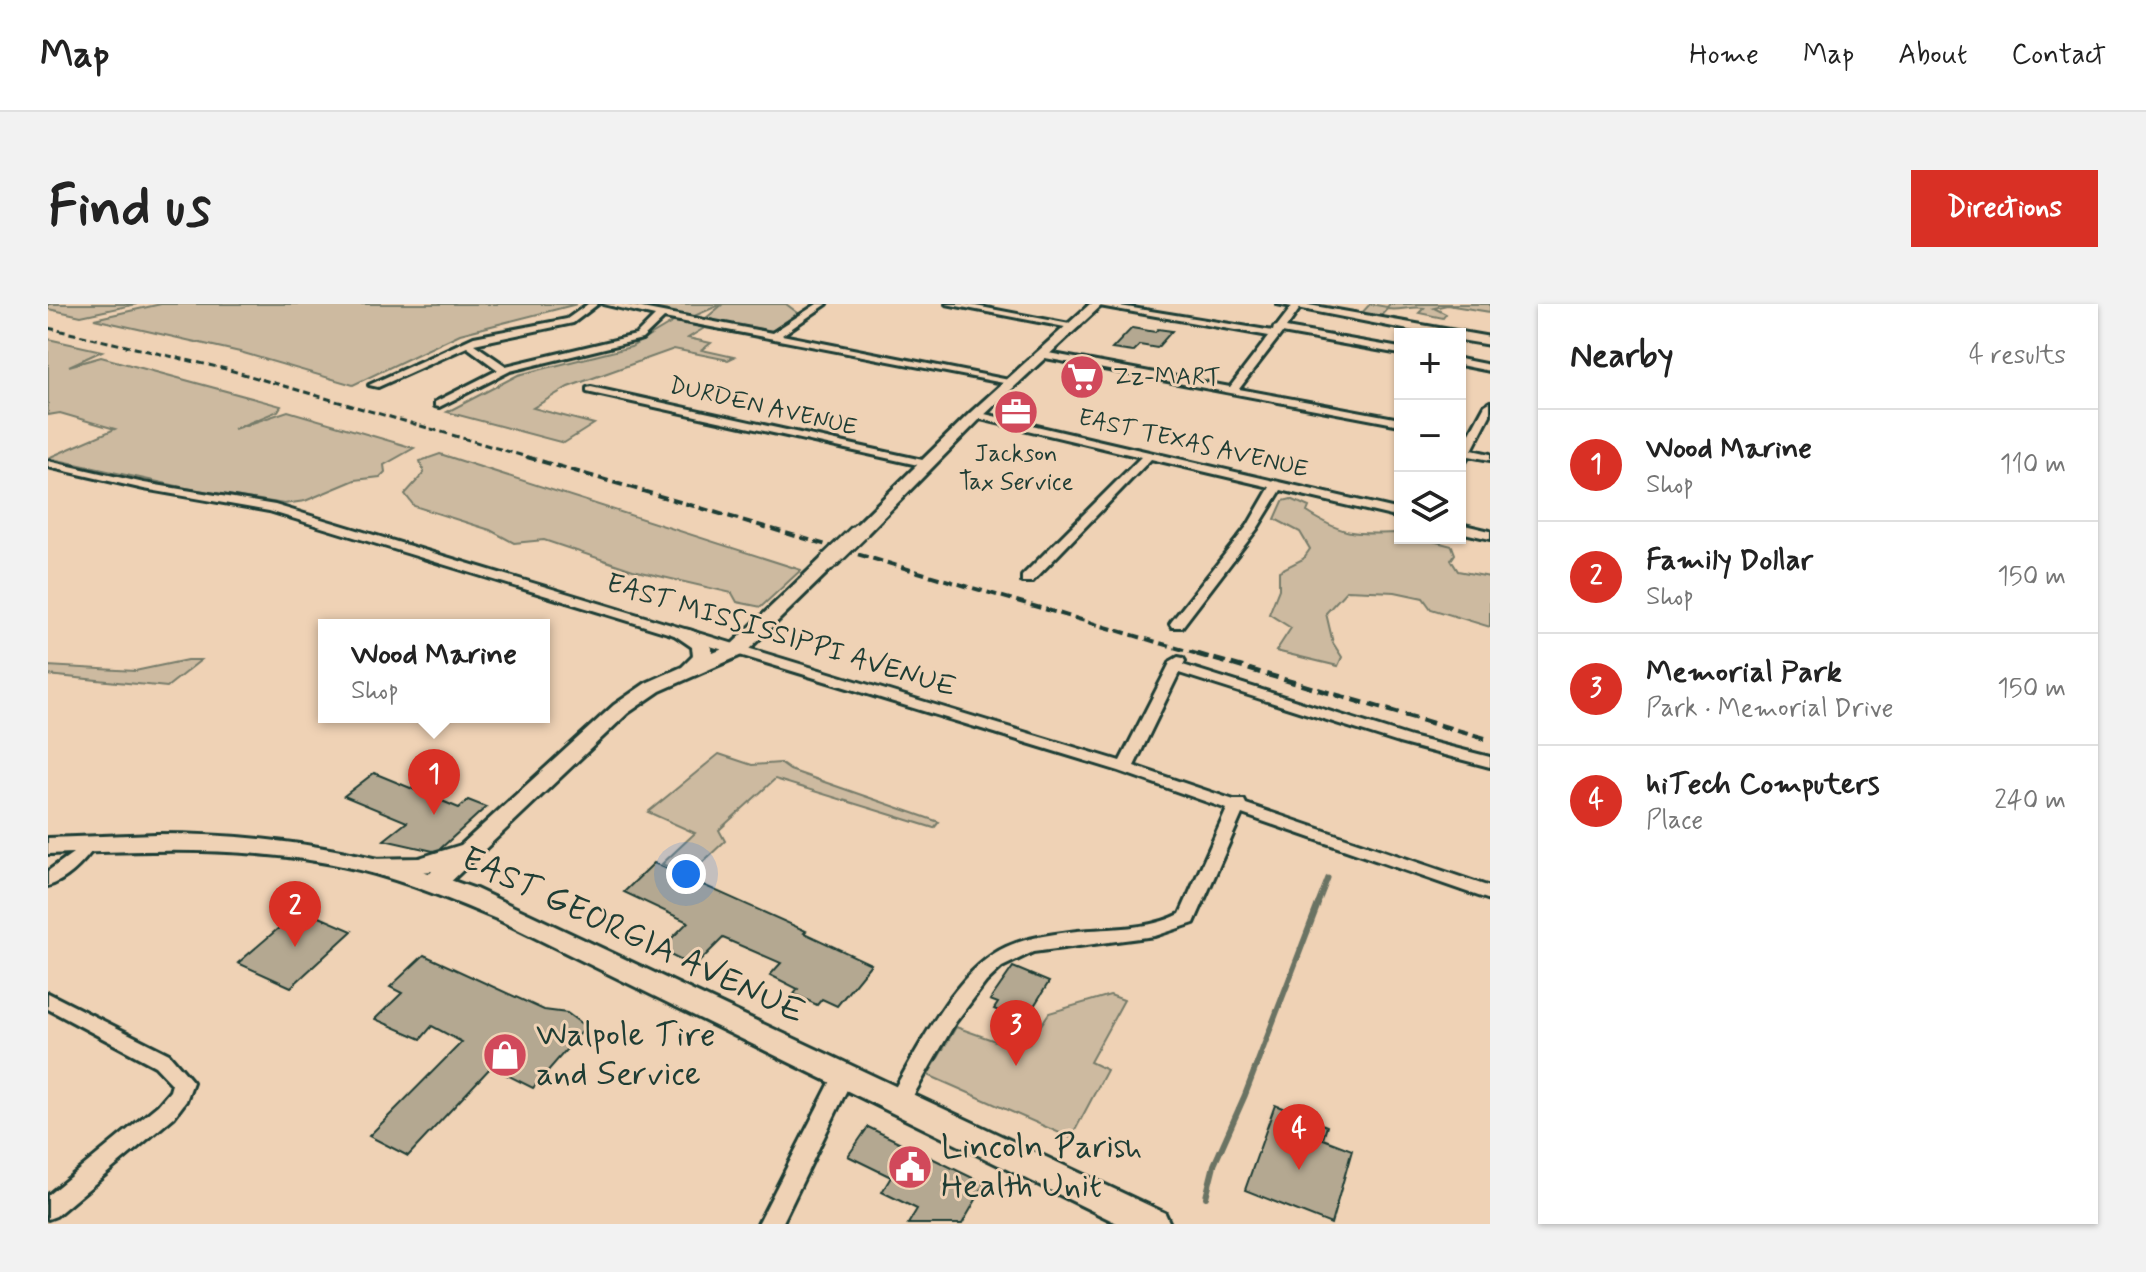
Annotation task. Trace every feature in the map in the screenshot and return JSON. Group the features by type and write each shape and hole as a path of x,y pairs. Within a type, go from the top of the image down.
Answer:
{"main road":[{"name":"EAST GEORGIA AVENUE","path":"48,846 190,841 262,846 368,864 434,883 509,913 1153,1224"}],"street":[{"path":"374,385 467,343 570,321 594,304"},
{"path":"607,304 1014,382"},
{"path":"774,336 823,304"},
{"path":"950,304 1075,326"},
{"path":"434,883 621,709 653,687 737,650 976,415 1075,326 1095,304 1394,350"},
{"path":"1283,304 1419,328"},
{"path":"1233,390 1298,305"},
{"path":"439,404 505,370 627,341 648,330 662,314"},
{"path":"1466,337 1490,341"},
{"path":"467,343 505,370"},
{"path":"1043,355 1394,421"},
{"path":"1466,363 1490,368"},
{"name":"DURDEN AVENUE","path":"591,390 927,464"},
{"path":"1466,451 1490,405"},
{"name":"EAST TEXAS AVENUE","path":"976,415 1394,513"},
{"path":"1466,435 1473,436"},
{"path":"1027,579 1148,456"},
{"path":"1466,457 1490,457"},
{"name":"EAST MISSISSIPPI AVENUE","path":"48,464 117,481 271,508 1125,768 1238,804 1490,894"},
{"path":"1177,624 1253,526 1277,486"},
{"path":"1466,529 1490,535"},
{"path":"683,634 699,642 703,650 703,657 688,672"},
{"path":"1125,768 1177,663 1405,740 1490,762"},
{"path":"898,1102 973,983 993,963 1012,952 1040,944 1158,929 1187,918 1238,804"},
{"path":"368,864 405,867 441,861 496,826"},
{"path":"48,880 79,857 88,844"},
{"path":"48,1000 162,1060 183,1082 179,1095 166,1111 48,1209"},
{"path":"770,1224 844,1075"}],"shaded area":[{"path":"48,304 137,304 81,316 48,309"},
{"path":"161,304 577,304 460,334 353,385 240,352 94,319"},
{"path":"623,304 722,304 692,317"},
{"path":"723,304 786,304 798,313 772,331 705,319"},
{"path":"1370,304 1387,307 1390,304 1490,304 1490,312 1447,305 1434,308 1446,314 1443,318 1419,313 1424,308 1387,309 1378,319 1359,316"},
{"path":"675,321 706,327 688,338 711,343 702,350 734,357 728,360 674,349 568,387 533,408 594,424 564,443 447,412 518,375 631,347"},
{"path":"48,339 102,351 69,366 101,357 281,406 278,411 234,429 288,411 414,448 384,465 385,472 380,477 355,480 305,501 284,504 186,488 48,458 115,429 60,413 48,415"},
{"path":"440,454 801,570 761,607 737,602 732,593 633,570 544,540 514,543 490,530 414,506 405,494 424,473 420,461"},
{"path":"1291,499 1309,507 1307,512 1342,530 1394,533 1394,544 1452,546 1455,554 1451,560 1458,571 1490,577 1490,627 1431,609 1423,598 1395,592 1347,590 1326,613 1333,643 1342,657 1338,666 1276,651 1291,628 1269,614 1279,589 1279,571 1303,559 1310,549 1300,532 1275,519 1283,501"},
{"path":"201,660 167,687 48,675 48,666 135,671"},
{"path":"719,754 752,765 780,763 790,770 939,822 934,828 775,779 719,830 725,841 688,876 662,864 695,833 648,812"},
{"path":"1110,995 1124,1000 1090,1062 1107,1070 1071,1138 928,1075 956,1027 1012,1047 1029,1043 1049,1013"}],"building":[{"path":"1132,328 1172,331 1157,348 1140,345 1133,352 1112,349"},
{"path":"374,773 459,808 468,800 486,807 440,849 433,851 384,840 407,822 344,796"},
{"path":"654,863 806,931 804,933 871,964 837,1006 822,999 817,1005 794,994 798,989 770,975 781,963 723,938 694,967 660,950 688,922 624,892"},
{"path":"301,909 352,931 291,987 238,963"},
{"name":"Walpole Tire and Service","path":"424,955 544,1010 567,1013 586,1027 533,1088 491,1067 408,1156 369,1136 462,1042 432,1026 421,1039 375,1019 402,993 390,987"},
{"path":"1013,967 1049,982 1024,1022 994,1009 998,1003 990,1000"},
{"path":"1275,1105 1327,1126 1323,1139 1352,1150 1331,1224 1245,1190"},
{"name":"Lincoln Parish Health Unit","path":"868,1127 985,1184 962,1224 908,1224 917,1209 882,1192 891,1177 848,1156"}],"waterway":[{"path":"1317,906 1328,878"},
{"path":"1206,1197 1214,1165 1245,1095 1318,904"}],"railway":[{"path":"48,328 226,369 534,459"},
{"path":"527,457 1204,656"},
{"path":"1197,654 1490,740"}],"place":[{"name":"Zz-MART","path":"1082,377"},
{"name":"Jackson Tax Service","path":"1016,412"},
{"name":"Wood Marine","path":"434,815"},
{"name":"Family Dollar","path":"295,947"},
{"name":"Walpole Tire and Service","path":"505,1055"},
{"name":"Memorial Park","path":"1016,1066"},
{"name":"Lincoln Parish Health Unit","path":"910,1167"},
{"name":"hiTech Computers","path":"1299,1170"}]}
